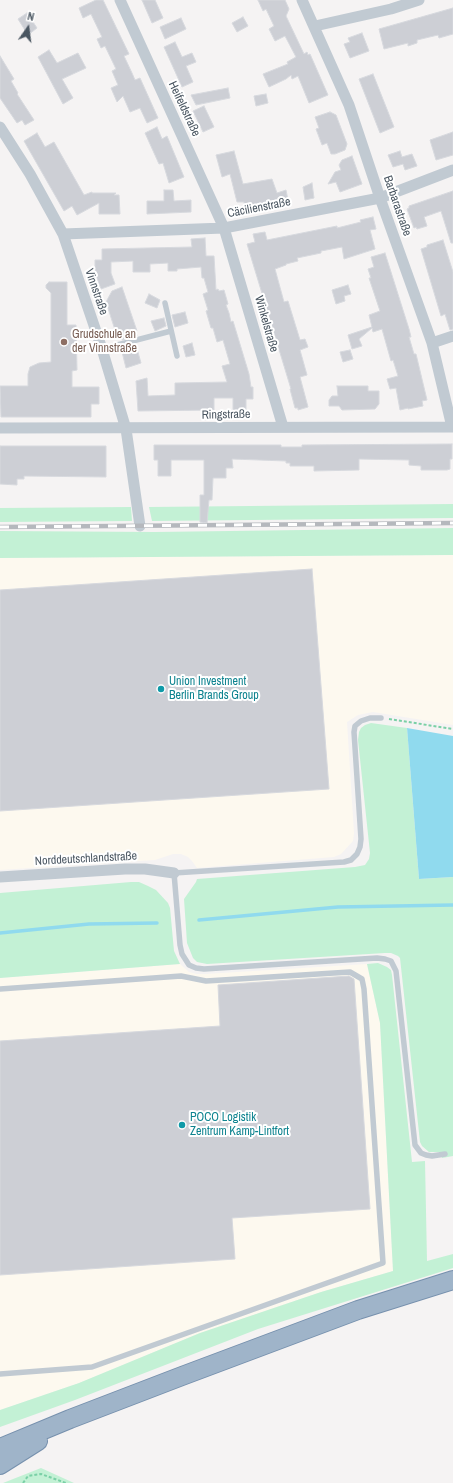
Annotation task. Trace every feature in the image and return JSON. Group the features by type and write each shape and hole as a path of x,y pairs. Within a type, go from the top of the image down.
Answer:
{"highway":[{"path":"0,1448 70,1419 358,1310 453,1280"},
{"path":"0,1435 70,1419"},
{"path":"0,1466 70,1419"}],"street":[{"name":"Heifeldstraße","path":"120,0 224,228"},
{"name":"Barbarastraße","path":"302,0 315,26 349,105 380,198 432,343 453,427"},
{"path":"315,26 390,9 419,0"},
{"name":"Vinnstraße","path":"0,127 30,174 63,234 102,349 126,428 140,526"},
{"name":"Cäcilienstraße","path":"63,234 224,228 380,198 453,170"},
{"name":"Winkelstraße","path":"224,228 282,427"},
{"path":"432,343 453,336"},
{"name":"Ringstraße","path":"0,428 453,427"},
{"name":"Norddeutschlandstraße","path":"0,877 125,869 145,869 174,874"}],"lane":[{"path":"165,303 177,356"},
{"path":"102,349 171,331"},
{"path":"381,718 370,718 360,721 355,726 354,732 361,839 357,854 351,860 344,862 174,874 182,954 189,964 196,968 208,969 378,958 391,961 396,971 415,1145 421,1153 426,1155 432,1156 445,1154"},
{"path":"0,989 181,976 206,981 350,972 362,979 364,989 383,1264 92,1367 0,1374"}],"path":[{"path":"381,718 453,729"},
{"path":"23,1483 28,1476 41,1474 66,1483"}],"shaded area":[{"path":"453,555 453,725 373,712 358,715 347,722 354,833 353,841 341,854 334,857 197,868 188,857 181,854 173,854 155,860 0,870 0,558"},
{"name":"POCO Logistik Zentrum Kamp-Lintfort","path":"180,964 189,972 205,974 367,964 380,1023 393,1271 321,1292 200,1333 79,1383 0,1410 0,978"}],"green space":[{"path":"453,504 453,518 152,521 149,507"},
{"path":"131,507 132,521 0,522 0,508"},
{"path":"453,528 453,555 0,558 0,531 155,532"},
{"path":"371,723 407,728 419,879 453,877 453,1156 442,1158 441,1152 429,1152 420,1142 400,958 398,956 391,953 385,953 207,964 197,962 193,958 187,943 184,899 197,879 365,865 369,859 370,853 358,740 361,728"},
{"path":"139,882 156,890 168,903 170,908 174,951 180,964 0,978 0,893"},
{"path":"378,963 391,970 392,975 412,1162 425,1161 427,1261 453,1254 453,1268 258,1329 75,1400 0,1427 0,1410 79,1383 200,1333 321,1292 393,1271 380,1023 367,964"},
{"path":"41,1468 74,1483 3,1483"}],"water":[{"path":"407,728 453,736 453,877 419,879"}],"building":[{"path":"96,0 103,0 129,54 124,56 135,80 140,78 158,118 147,123 140,108 130,112 123,96 117,102 111,88 118,85 112,71 116,69 105,46 101,48 97,39 102,37 91,14 83,18 79,8"},
{"path":"142,0 155,0 163,18 152,23"},
{"path":"258,0 285,0 289,9 286,16 304,54 307,52 308,55 310,54 328,95 309,103 298,76 292,79 291,75 269,87 263,74 288,64 287,62 296,57 285,36 275,41 269,29 274,26 266,9 263,11"},
{"path":"453,8 453,34 439,38 438,35 417,40 417,43 408,46 408,43 384,49 379,29"},
{"path":"27,13 37,28 28,35 18,19"},
{"path":"243,17 248,26 237,32 232,23"},
{"path":"181,18 186,29 165,39 160,27"},
{"path":"362,33 369,51 350,58 344,44 350,42 348,38"},
{"path":"175,42 182,57 192,53 196,62 186,66 193,82 182,87 164,47"},
{"path":"49,50 57,63 78,53 86,68 62,79 73,98 63,104 38,57"},
{"path":"0,56 14,79 11,81 18,93 17,94 34,120 25,125 22,120 17,123 0,98"},
{"path":"373,74 394,127 380,133 359,79"},
{"path":"228,88 230,98 196,105 191,95"},
{"path":"266,94 268,103 256,106 254,96"},
{"path":"204,106 214,127 203,132 193,111"},
{"path":"330,112 336,115 347,144 345,150 335,154 331,154 327,143 322,145 316,129 319,128 315,117"},
{"path":"157,127 162,139 167,136 184,177 169,183 163,163 159,164 145,133"},
{"path":"453,132 453,155 436,160 430,140"},
{"path":"37,133 45,147 54,142 84,195 92,192 116,193 114,195 119,195 120,214 99,214 99,203 77,215 72,206 64,211 24,141"},
{"path":"234,151 243,184 272,179 277,193 286,190 288,200 244,206 244,202 237,202 230,174 222,177 216,155"},
{"path":"400,151 402,157 412,154 417,166 405,170 403,164 393,167 388,155"},
{"path":"352,156 362,184 340,192 336,182 328,184 335,172 341,170 339,165 342,160"},
{"path":"312,183 314,198 305,200 303,187"},
{"path":"164,190 173,190 174,201 191,200 191,212 147,214 147,201 164,201"},
{"path":"453,191 453,243 451,243 441,211 424,217 427,226 417,229 416,227 414,228 407,209 409,206"},
{"path":"373,217 376,229 370,230 375,249 344,259 342,247 321,251 321,253 297,258 298,261 275,269 284,302 288,301 300,340 305,339 308,347 300,350 307,375 300,377 308,407 298,410 298,408 295,408 291,389 247,244 255,242 253,234 265,232 267,240 337,226 337,228 361,222 360,220"},
{"path":"205,238 206,256 214,256 216,290 224,290 228,304 226,305 231,322 233,321 249,374 251,387 253,387 253,399 246,399 246,410 233,410 233,398 214,398 214,410 138,411 136,381 147,378 148,396 175,395 175,383 227,382 222,366 230,364 223,340 217,342 213,328 211,328 206,311 208,310 203,294 208,292 204,278 202,278 201,267 168,271 168,263 150,264 150,272 133,272 133,261 111,262 111,273 115,284 101,289 95,273 95,260 102,260 102,249 192,247 191,239"},
{"path":"443,240 453,272 453,329 450,330 445,314 441,316 421,249 427,247 427,245"},
{"path":"385,253 409,329 411,337 409,337 414,354 416,354 427,400 422,401 423,406 400,410 396,388 390,389 387,379 398,376 393,360 391,361 382,329 373,332 372,328 359,339 362,346 352,349 348,335 372,327 369,315 380,311 369,278 371,278 368,269 374,267 371,257"},
{"name":"Grudschule an der Vinnstraße","path":"49,282 67,282 67,325 76,325 77,370 72,371 72,387 99,387 99,404 91,404 91,417 1,417 0,386 28,386 28,374 30,367 39,363 51,362 51,293 46,288 46,285"},
{"path":"348,285 351,294 344,296 345,301 336,304 332,290"},
{"path":"122,287 137,331 137,336 122,340 120,335 116,333 106,302 112,291"},
{"path":"149,294 160,300 157,308 145,303"},
{"path":"185,312 188,323 175,327 172,315"},
{"path":"164,318 166,326 155,331 151,321"},
{"path":"192,343 195,355 186,357 183,346"},
{"path":"136,345 141,363 126,368 122,352 125,351 124,348"},
{"path":"350,350 353,359 343,362 340,352"},
{"path":"337,386 368,386 368,391 379,391 379,404 375,409 342,410 339,406 329,406 329,400 332,396 338,396"},
{"path":"452,444 452,459 450,459 450,469 447,470 421,470 421,466 409,465 409,460 359,459 359,470 314,471 314,466 290,466 290,463 286,463 286,461 232,459 233,468 226,468 226,478 213,478 212,500 209,500 207,523 200,522 200,495 204,495 204,460 171,460 171,476 158,476 158,460 154,460 154,445 281,445 281,447 302,447 302,445"},
{"path":"0,446 106,446 106,477 24,476 24,479 17,479 17,485 0,484"},
{"name":"Union Investment Berlin Brands Group","path":"312,569 329,789 0,811 0,590"},
{"name":"POCO Logistik Zentrum Kamp-Lintfort","path":"349,976 354,979 370,1209 232,1218 235,1259 0,1275 0,1041 220,1026 218,985"}],"waterway":[{"path":"199,920 338,907 453,905"},
{"path":"0,933 89,924 157,923"}],"railway":[{"path":"0,527 453,523"}],"place":[{"name":"Grudschule an der Vinnstraße","path":"64,342"},
{"name":"Union Investment Berlin Brands Group","path":"161,689"},
{"name":"POCO Logistik Zentrum Kamp-Lintfort","path":"182,1125"}]}
